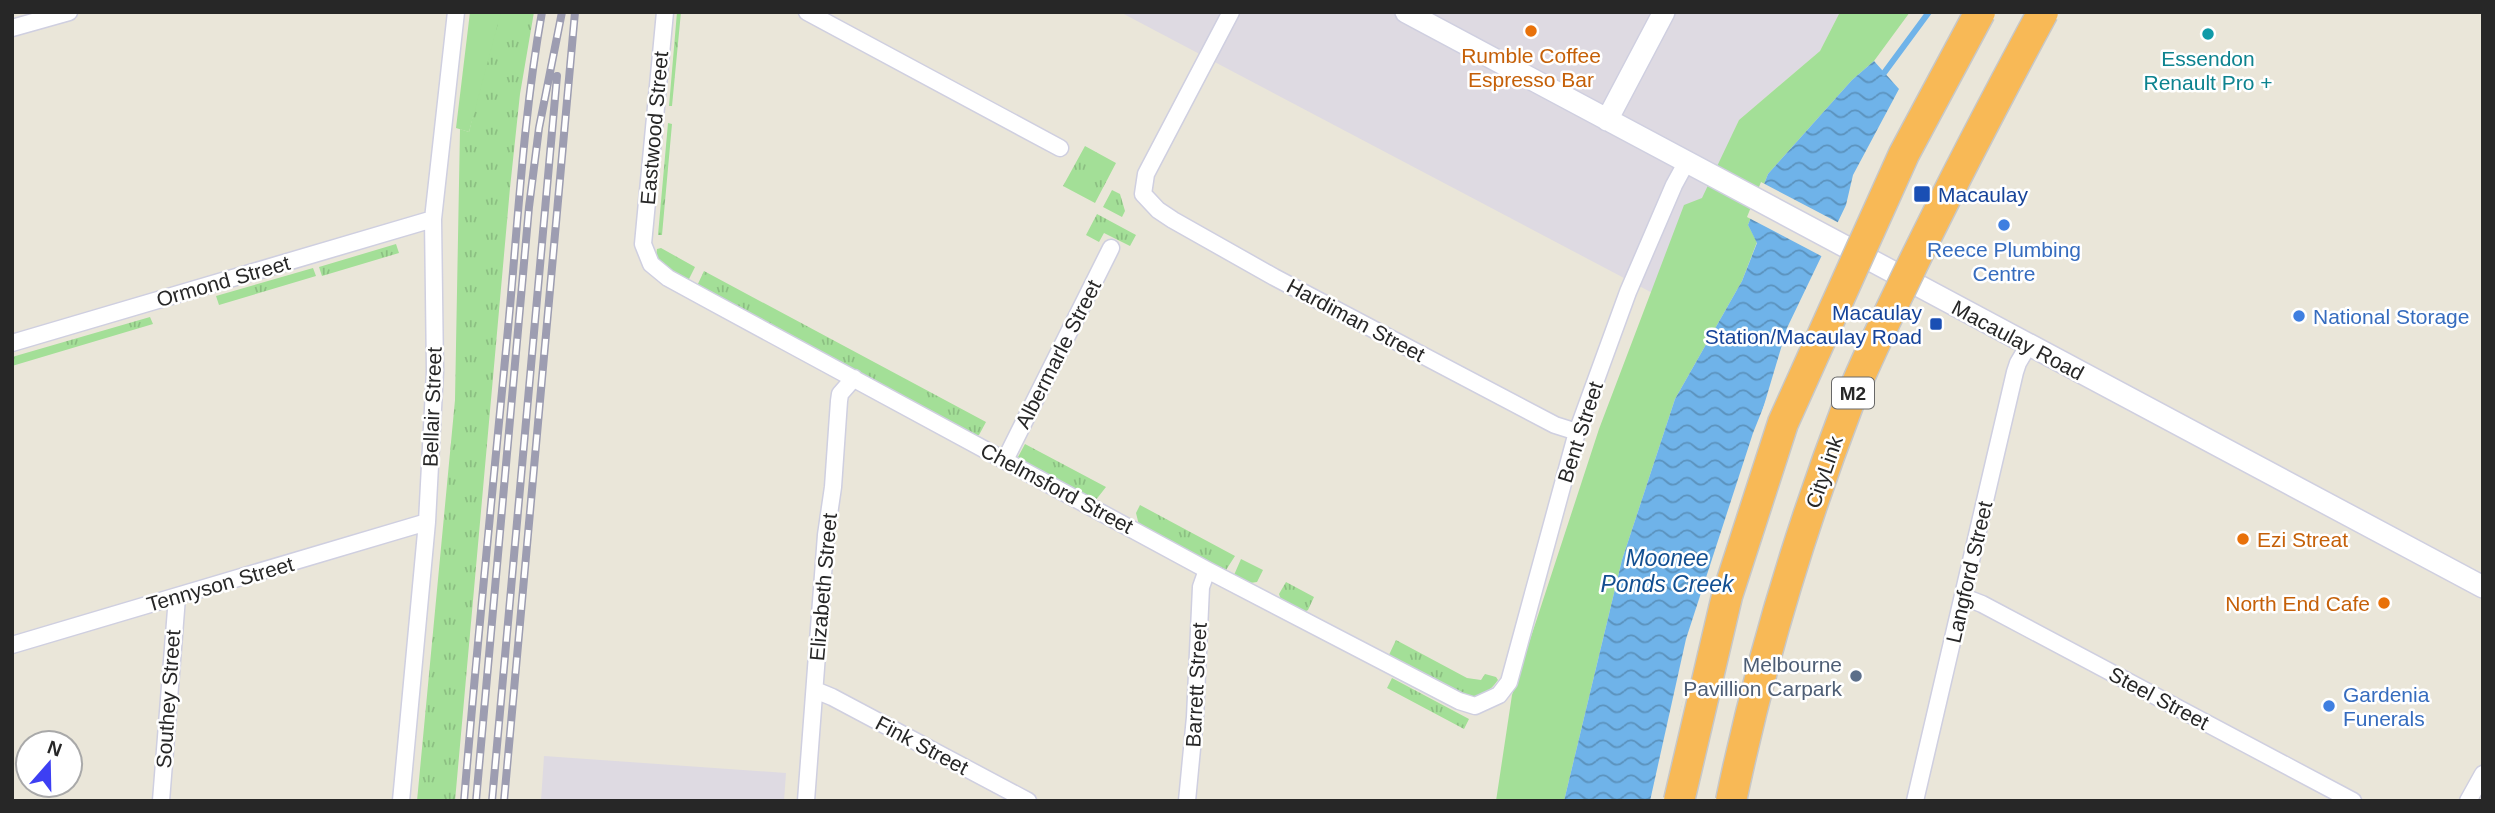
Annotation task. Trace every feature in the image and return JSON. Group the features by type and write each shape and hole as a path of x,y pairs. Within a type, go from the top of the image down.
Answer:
{"highway":[{"name":"M2","path":"1679,801 1727,596 1783,423 1904,154 1980,12"},
{"name":"CityLink","path":"1731,801 1745,737 1794,561 1848,405 1868,357 1965,157 2043,12"}],"street":[{"path":"12,29 69,12"},
{"name":"Bellair Street","path":"401,801 427,522 435,371 433,219 456,12"},
{"name":"Eastwood Street","path":"643,244 665,12"},
{"path":"807,12 1060,148"},
{"name":"Hardiman Street","path":"1231,12 1146,174 1143,194 1158,210 1274,277 1555,425 1577,432"},
{"name":"Macaulay Road","path":"1406,12 2483,587"},
{"path":"1606,120 1664,12"},
{"name":"Bent Street","path":"1488,701 1499,695 1509,682 1577,432 1629,292 1686,163"},
{"name":"Ormond Street","path":"12,343 433,219"},
{"name":"Chelmsford Street","path":"643,244 651,264 668,278 1207,569 1459,701 1475,706 1488,701"},
{"name":"Albermarle Street","path":"1005,460 1111,248"},
{"name":"Langford Street","path":"1915,801 2015,372 2028,346"},
{"name":"Elizabeth Street","path":"806,801 826,535 840,394 854,378"},
{"name":"Tennyson Street","path":"12,645 427,522"},
{"name":"Barrett Street","path":"1187,801 1195,717 1201,587 1207,569"},
{"name":"Southey Street","path":"160,801 177,597"},
{"name":"Steel Street","path":"1964,597 1982,604 2353,801"},
{"name":"Fink Street","path":"815,690 1028,801"},
{"path":"2468,801 2483,774"}],"shaded area":[{"path":"1120,12 1840,12 1820,51 1739,120 1660,297"},
{"path":"544,756 786,773 784,801 541,801"}],"green space":[{"path":"470,12 501,12 469,132 456,128"},
{"path":"497,12 534,12 520,94 510,188 455,801 417,801 455,400 460,129 469,132"},
{"path":"677,12 681,12 672,106 669,106"},
{"path":"1840,12 1910,12 1874,61 1852,80 1768,174 1748,225 1757,242 1742,281 1675,399 1622,560 1564,801 1496,801 1512,695 1599,429 1684,205 1702,198 1739,120 1820,51"},
{"path":"668,123 672,124 662,235 658,235"},
{"path":"1085,146 1116,163 1095,203 1063,186"},
{"path":"1112,190 1120,194 1125,211 1122,217 1103,207"},
{"path":"1097,214 1136,235 1130,246 1104,233 1099,242 1086,235"},
{"path":"396,244 399,253 322,276 319,267"},
{"path":"661,248 695,267 687,283 655,263 657,249"},
{"path":"313,268 316,276 219,305 216,296"},
{"path":"704,271 986,422 979,435 976,436 696,288"},
{"path":"150,317 153,324 12,366 12,357"},
{"path":"1025,444 1106,487 1095,501 1022,462 1018,457"},
{"path":"1140,505 1235,556 1226,570 1139,525 1136,513"},
{"path":"1241,559 1263,570 1257,582 1250,583 1234,575"},
{"path":"1286,582 1314,597 1308,610 1304,612 1281,600 1279,594"},
{"path":"1396,640 1467,678 1481,680 1485,674 1498,680 1482,694 1473,697 1461,696 1388,657"},
{"path":"1392,678 1469,719 1464,729 1387,688"}],"water":[{"name":"Moonee Ponds Creek","path":"1874,61 1899,89 1853,175 1846,205 1787,328 1708,593 1659,801 1564,801 1622,560 1675,399 1742,281 1757,243 1748,225 1768,174 1852,80"}],"pier":[{"path":"1761,182 1841,224 1825,258 1747,217"},
{"path":"1779,368 1711,594 1681,709 1663,801 1650,801 1686,639 1753,433"}],"waterway":[{"name":"Moonee Ponds Creek","path":"1884,73 1929,12"}],"railway":[{"path":"464,801 526,131 542,12"},
{"path":"476,801 529,207 539,128 562,12"},
{"path":"504,801 575,12"},
{"path":"492,801 557,76"}],"place":[{"name":"Rumble Coffee Espresso Bar","path":"1531,31"},
{"name":"Essendon Renault Pro +","path":"2208,34"},
{"name":"Macaulay","path":"1922,194"},
{"name":"Reece Plumbing Centre","path":"2004,225"},
{"name":"National Storage","path":"2299,316"},
{"name":"Macaulay Station/Macaulay Road","path":"1936,324"},
{"name":"Ezi Streat","path":"2243,539"},
{"name":"North End Cafe","path":"2384,603"},
{"name":"Melbourne Pavillion Carpark","path":"1856,676"},
{"name":"Gardenia Funerals","path":"2329,706"}]}
